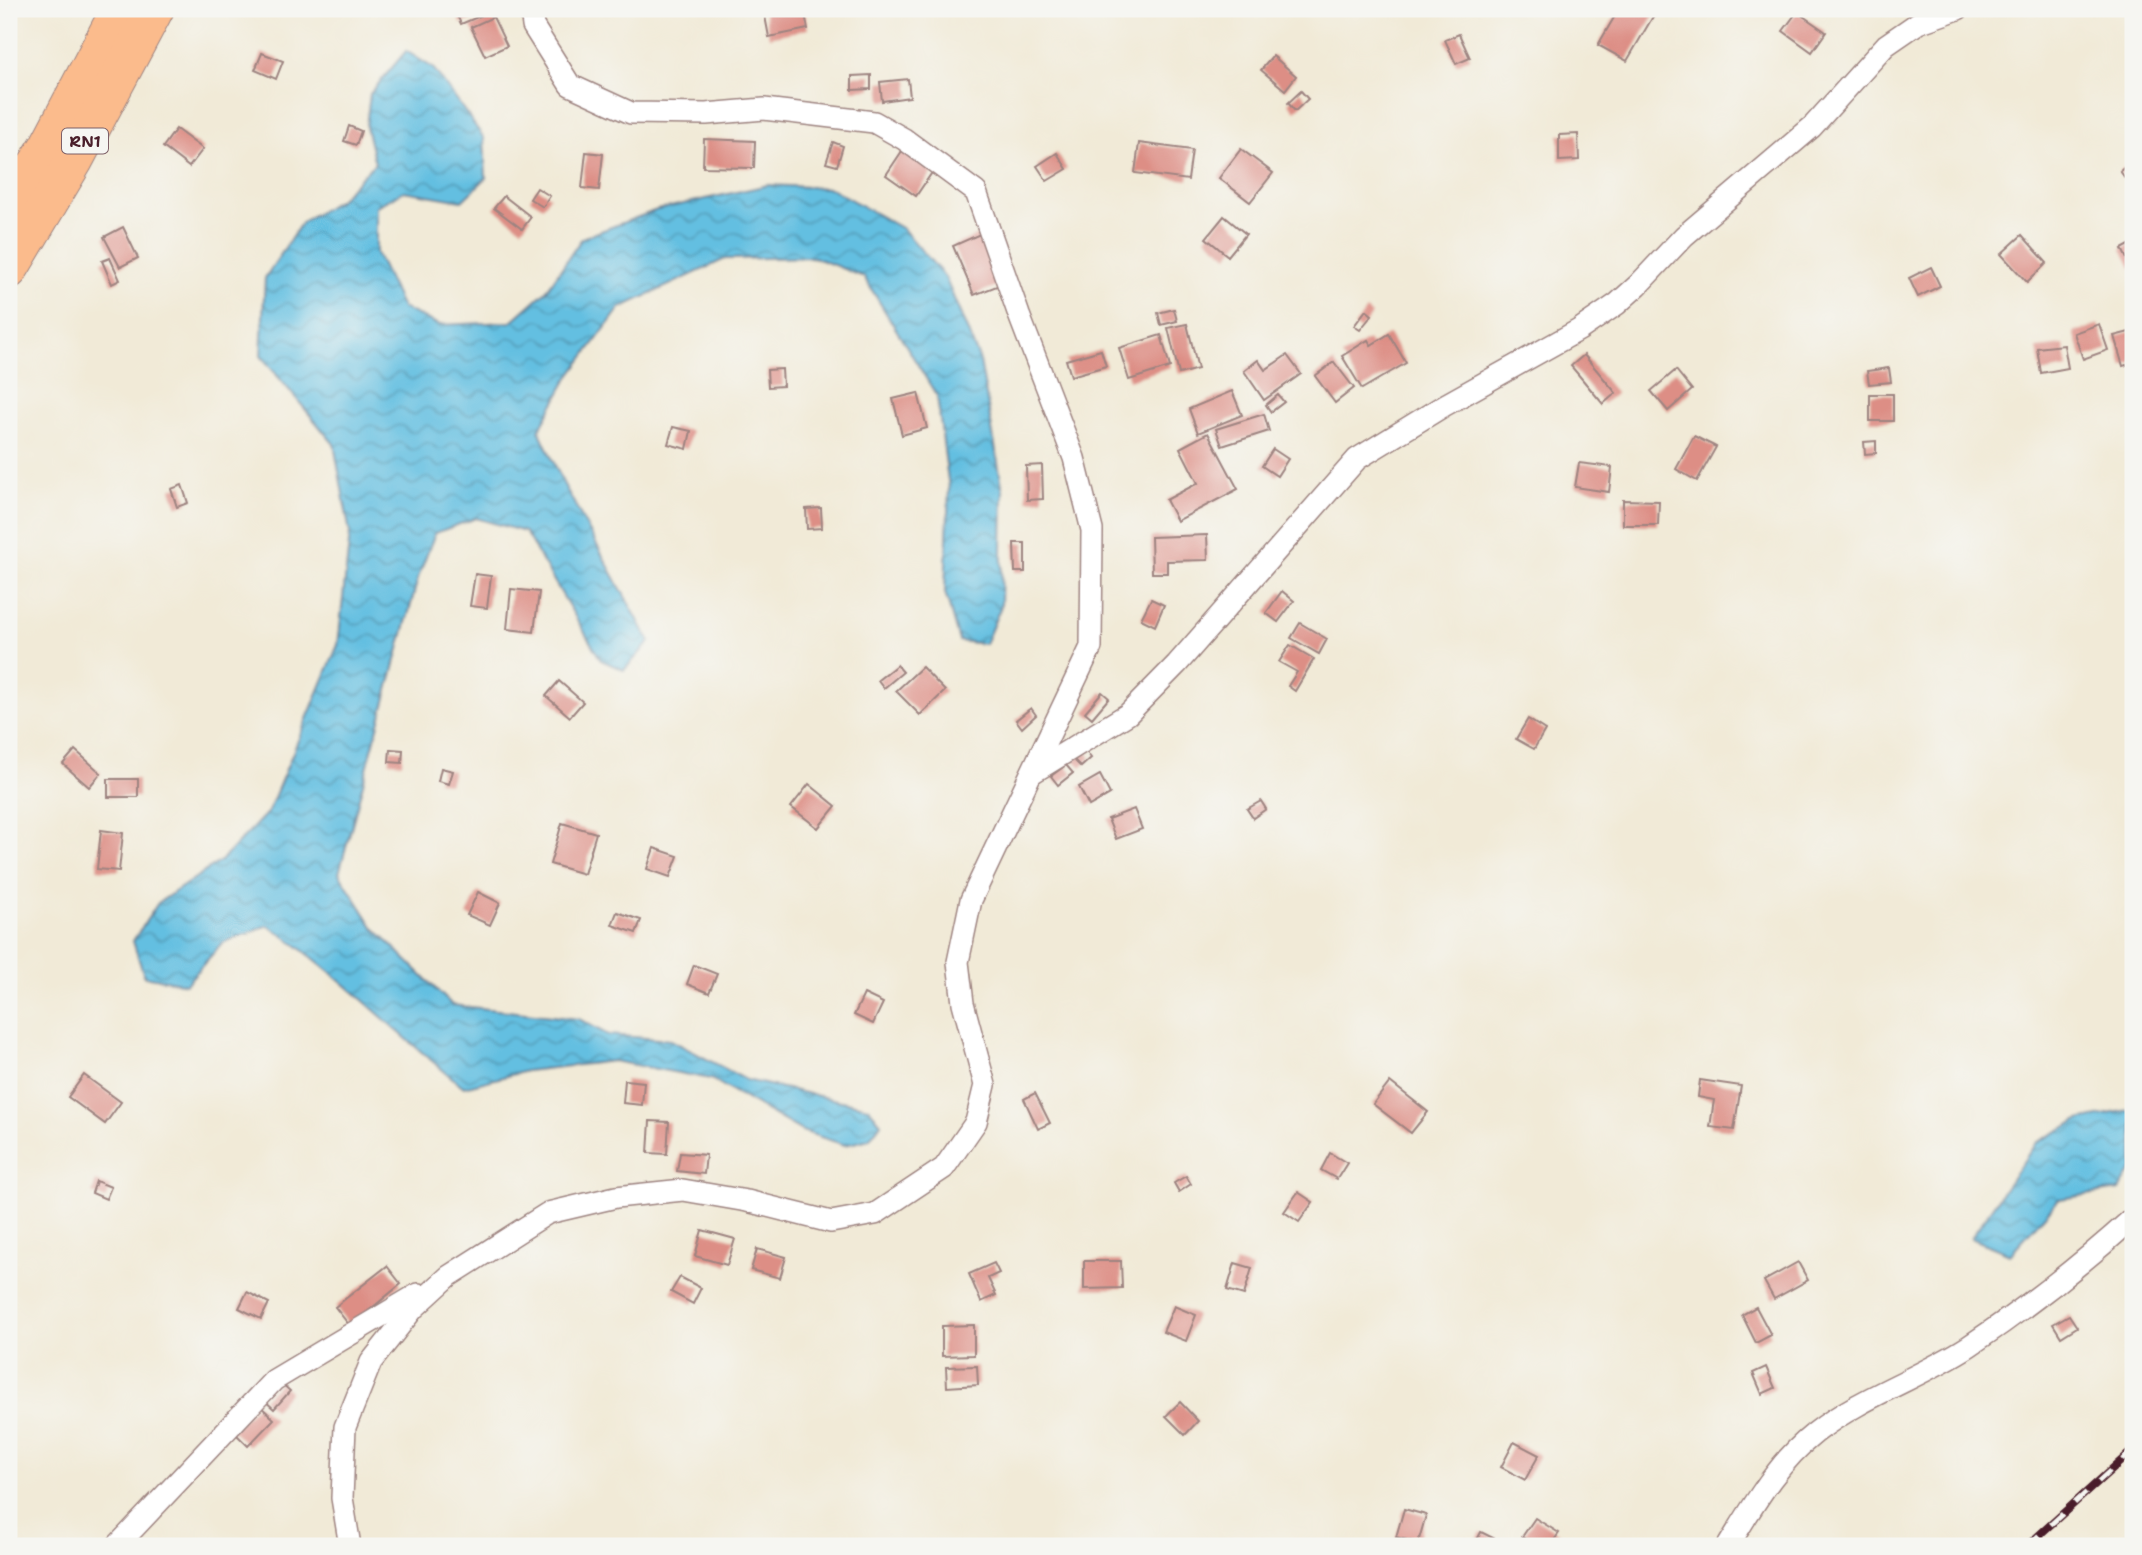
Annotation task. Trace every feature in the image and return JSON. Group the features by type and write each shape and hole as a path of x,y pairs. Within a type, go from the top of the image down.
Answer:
{"highway":[{"name":"RN1","path":"9,208 48,146 120,9"},
{"name":"RN1","path":"9,270 74,161 155,9"}],"street":[{"path":"117,1546 274,1380 449,1276 548,1213 616,1197 682,1190 747,1201 831,1222 875,1214 944,1168 976,1122 985,1085 963,1003 958,961 971,900 1091,647 1092,530 1074,457 1019,315 976,192 904,139 874,122 764,109 706,114 631,113 570,85 533,26 531,9"},
{"path":"1032,773 1128,714 1177,664 1357,458 1579,330 1617,304 1684,236 1812,127 1886,45 1918,23 1958,9"},
{"path":"1727,1546 1768,1481 1815,1433 1869,1399 1967,1347 2029,1303 2133,1217"},
{"path":"350,1546 342,1498 345,1427 371,1362 413,1309 449,1276"}],"water":[{"path":"406,51 433,68 484,138 486,178 462,201 404,191 376,206 376,253 402,308 439,325 511,322 546,291 582,238 657,210 768,185 830,188 903,229 945,277 980,361 1003,491 1001,606 985,644 959,641 945,592 949,488 937,396 864,277 814,257 725,259 620,308 567,380 539,430 563,483 650,642 624,670 601,660 525,532 476,518 435,533 418,578 339,873 374,928 452,1005 579,1019 608,1035 671,1040 746,1080 868,1107 881,1123 869,1139 845,1145 802,1131 711,1079 613,1061 526,1071 464,1087 344,983 268,925 222,943 186,984 144,976 133,941 158,903 222,860 268,812 338,645 350,533 334,444 261,356 265,278 302,222 339,200 375,163 366,127 370,94"},
{"path":"2133,1109 2133,1168 2119,1190 2059,1199 2010,1254 1971,1238 2036,1143 2079,1120"}],"building":[{"path":"454,9 497,9 461,24"},
{"path":"804,9 808,29 769,37 764,11"},
{"path":"1619,9 1648,9 1655,13 1627,61 1598,45"},
{"path":"1797,12 1826,32 1812,52 1783,31"},
{"path":"493,17 507,46 485,56 471,27"},
{"path":"1459,34 1470,58 1456,64 1445,40"},
{"path":"262,53 283,61 276,79 255,70"},
{"path":"1273,56 1296,76 1285,90 1261,70"},
{"path":"871,75 871,89 852,90 852,76"},
{"path":"908,79 910,97 882,101 880,82"},
{"path":"1301,91 1308,99 1295,111 1288,103"},
{"path":"349,126 361,131 356,145 344,141"},
{"path":"176,129 203,149 189,167 163,147"},
{"path":"1578,134 1579,160 1559,161 1559,135"},
{"path":"704,139 755,141 754,168 703,167"},
{"path":"833,142 843,146 837,166 826,163"},
{"path":"1139,143 1192,150 1188,180 1135,173"},
{"path":"1241,149 1273,173 1250,202 1219,178"},
{"path":"902,151 933,171 916,196 886,175"},
{"path":"586,152 603,154 599,190 582,188"},
{"path":"1057,153 1067,169 1047,181 1037,166"},
{"path":"2133,161 2133,189 2120,171"},
{"path":"537,188 550,196 543,207 530,199"},
{"path":"504,196 531,217 522,229 494,208"},
{"path":"1224,216 1246,234 1228,256 1206,238"},
{"path":"123,227 138,258 120,267 104,237"},
{"path":"980,234 1002,284 974,295 953,246"},
{"path":"2022,235 2047,263 2027,282 2001,254"},
{"path":"2133,243 2133,271 2122,249"},
{"path":"110,258 120,280 112,284 102,261"},
{"path":"1931,267 1940,286 1918,297 1909,278"},
{"path":"1174,309 1177,321 1161,325 1158,313"},
{"path":"1366,310 1372,315 1360,330 1354,326"},
{"path":"1187,324 1198,369 1179,374 1168,328"},
{"path":"2099,324 2108,350 2083,359 2074,333"},
{"path":"2133,331 2133,363 2123,366 2114,336"},
{"path":"1389,334 1406,363 1362,389 1342,356 1368,340 1371,345"},
{"path":"1161,335 1170,367 1129,380 1119,348"},
{"path":"2064,345 2068,368 2041,373 2037,348"},
{"path":"1101,350 1106,366 1071,376 1066,360"},
{"path":"1287,355 1301,374 1264,400 1244,371 1258,360 1265,370"},
{"path":"1584,355 1616,393 1603,404 1571,366"},
{"path":"1334,362 1354,388 1335,403 1315,376"},
{"path":"1889,368 1891,382 1869,384 1867,371"},
{"path":"782,369 783,386 768,387 767,370"},
{"path":"1676,370 1692,390 1668,411 1651,391"},
{"path":"1232,391 1242,415 1198,433 1189,409"},
{"path":"918,393 927,428 902,435 893,399"},
{"path":"1870,394 1893,394 1893,421 1870,421"},
{"path":"1278,395 1284,402 1271,412 1266,405"},
{"path":"1264,414 1269,431 1222,446 1216,429"},
{"path":"673,427 691,431 687,449 668,444"},
{"path":"1208,433 1238,489 1177,521 1166,500 1198,483 1180,448"},
{"path":"1694,436 1716,447 1697,481 1676,469"},
{"path":"1876,441 1876,453 1865,454 1864,442"},
{"path":"1273,449 1288,459 1277,476 1262,466"},
{"path":"1579,463 1612,467 1609,492 1575,487"},
{"path":"1042,465 1043,499 1027,500 1026,466"},
{"path":"182,485 188,503 177,507 171,489"},
{"path":"1623,500 1659,501 1658,525 1623,525"},
{"path":"821,508 822,528 807,529 806,509"},
{"path":"1207,535 1208,560 1167,561 1167,573 1152,573 1151,537"},
{"path":"1014,543 1025,543 1025,572 1015,572"},
{"path":"475,574 491,576 487,608 470,606"},
{"path":"511,589 539,592 534,632 507,629"},
{"path":"1282,591 1294,601 1278,622 1266,613"},
{"path":"1151,599 1164,605 1155,626 1141,619"},
{"path":"1300,623 1327,639 1319,654 1291,638"},
{"path":"1290,645 1314,659 1295,691 1288,686 1297,672 1279,662"},
{"path":"897,665 903,672 884,688 878,680"},
{"path":"922,667 945,691 920,715 896,691"},
{"path":"559,681 583,702 570,717 546,696"},
{"path":"1102,692 1109,698 1092,718 1085,712"},
{"path":"1031,708 1036,715 1022,728 1016,720"},
{"path":"1528,719 1545,730 1534,749 1516,739"},
{"path":"390,749 403,750 402,763 389,762"},
{"path":"75,750 101,773 89,787 63,764"},
{"path":"1085,750 1091,758 1081,767 1074,760"},
{"path":"1066,765 1073,773 1058,785 1051,776"},
{"path":"441,768 453,771 449,784 438,781"},
{"path":"1100,775 1110,794 1089,806 1079,787"},
{"path":"108,779 138,779 138,797 108,797"},
{"path":"809,784 836,806 818,828 791,807"},
{"path":"1261,801 1266,809 1253,818 1247,809"},
{"path":"1134,809 1142,829 1116,839 1108,819"},
{"path":"562,823 596,833 584,874 550,864"},
{"path":"101,830 123,833 119,871 97,869"},
{"path":"654,848 678,856 670,877 647,869"},
{"path":"478,892 500,903 490,925 467,915"},
{"path":"617,912 641,920 636,933 612,925"},
{"path":"694,965 717,974 709,993 687,984"},
{"path":"864,994 883,1003 873,1024 854,1015"},
{"path":"84,1075 121,1102 105,1124 68,1097"},
{"path":"625,1080 644,1082 642,1105 623,1103"},
{"path":"1700,1080 1741,1086 1734,1130 1710,1127 1714,1100 1698,1097"},
{"path":"1390,1082 1428,1112 1411,1133 1373,1104"},
{"path":"1035,1093 1050,1123 1038,1129 1024,1099"},
{"path":"650,1121 669,1122 667,1154 648,1153"},
{"path":"680,1153 706,1155 704,1174 677,1171"},
{"path":"1330,1153 1347,1163 1337,1179 1321,1170"},
{"path":"1186,1176 1191,1184 1179,1192 1174,1183"},
{"path":"96,1181 111,1187 106,1199 92,1193"},
{"path":"1298,1192 1313,1202 1299,1222 1284,1212"},
{"path":"702,1230 735,1239 727,1265 695,1256"},
{"path":"757,1249 786,1257 780,1278 751,1270"},
{"path":"1084,1261 1121,1261 1122,1288 1084,1289"},
{"path":"1798,1262 1808,1280 1774,1299 1764,1281"},
{"path":"994,1263 999,1273 988,1278 996,1295 981,1302 969,1274"},
{"path":"1235,1263 1252,1268 1244,1295 1227,1290"},
{"path":"387,1266 401,1284 350,1326 335,1307"},
{"path":"680,1277 701,1288 693,1304 671,1292"},
{"path":"247,1292 269,1303 261,1319 239,1308"},
{"path":"1174,1306 1196,1315 1186,1341 1163,1332"},
{"path":"1756,1307 1771,1335 1756,1343 1742,1315"},
{"path":"2069,1315 2077,1327 2061,1337 2053,1324"},
{"path":"974,1325 974,1355 942,1356 942,1326"},
{"path":"977,1366 978,1385 947,1387 946,1367"},
{"path":"1766,1367 1775,1388 1762,1394 1753,1373"},
{"path":"280,1382 290,1391 274,1409 263,1399"},
{"path":"1180,1402 1198,1421 1185,1435 1166,1416"},
{"path":"258,1404 274,1419 248,1446 232,1430"},
{"path":"1514,1442 1539,1455 1525,1480 1501,1467"},
{"path":"1404,1509 1426,1515 1418,1543 1396,1537"},
{"path":"1535,1518 1559,1533 1550,1546 1536,1546 1522,1537"},
{"path":"1481,1532 1501,1542 1499,1546 1474,1546"}],"railway":[{"path":"2027,1546 2133,1450"}]}
